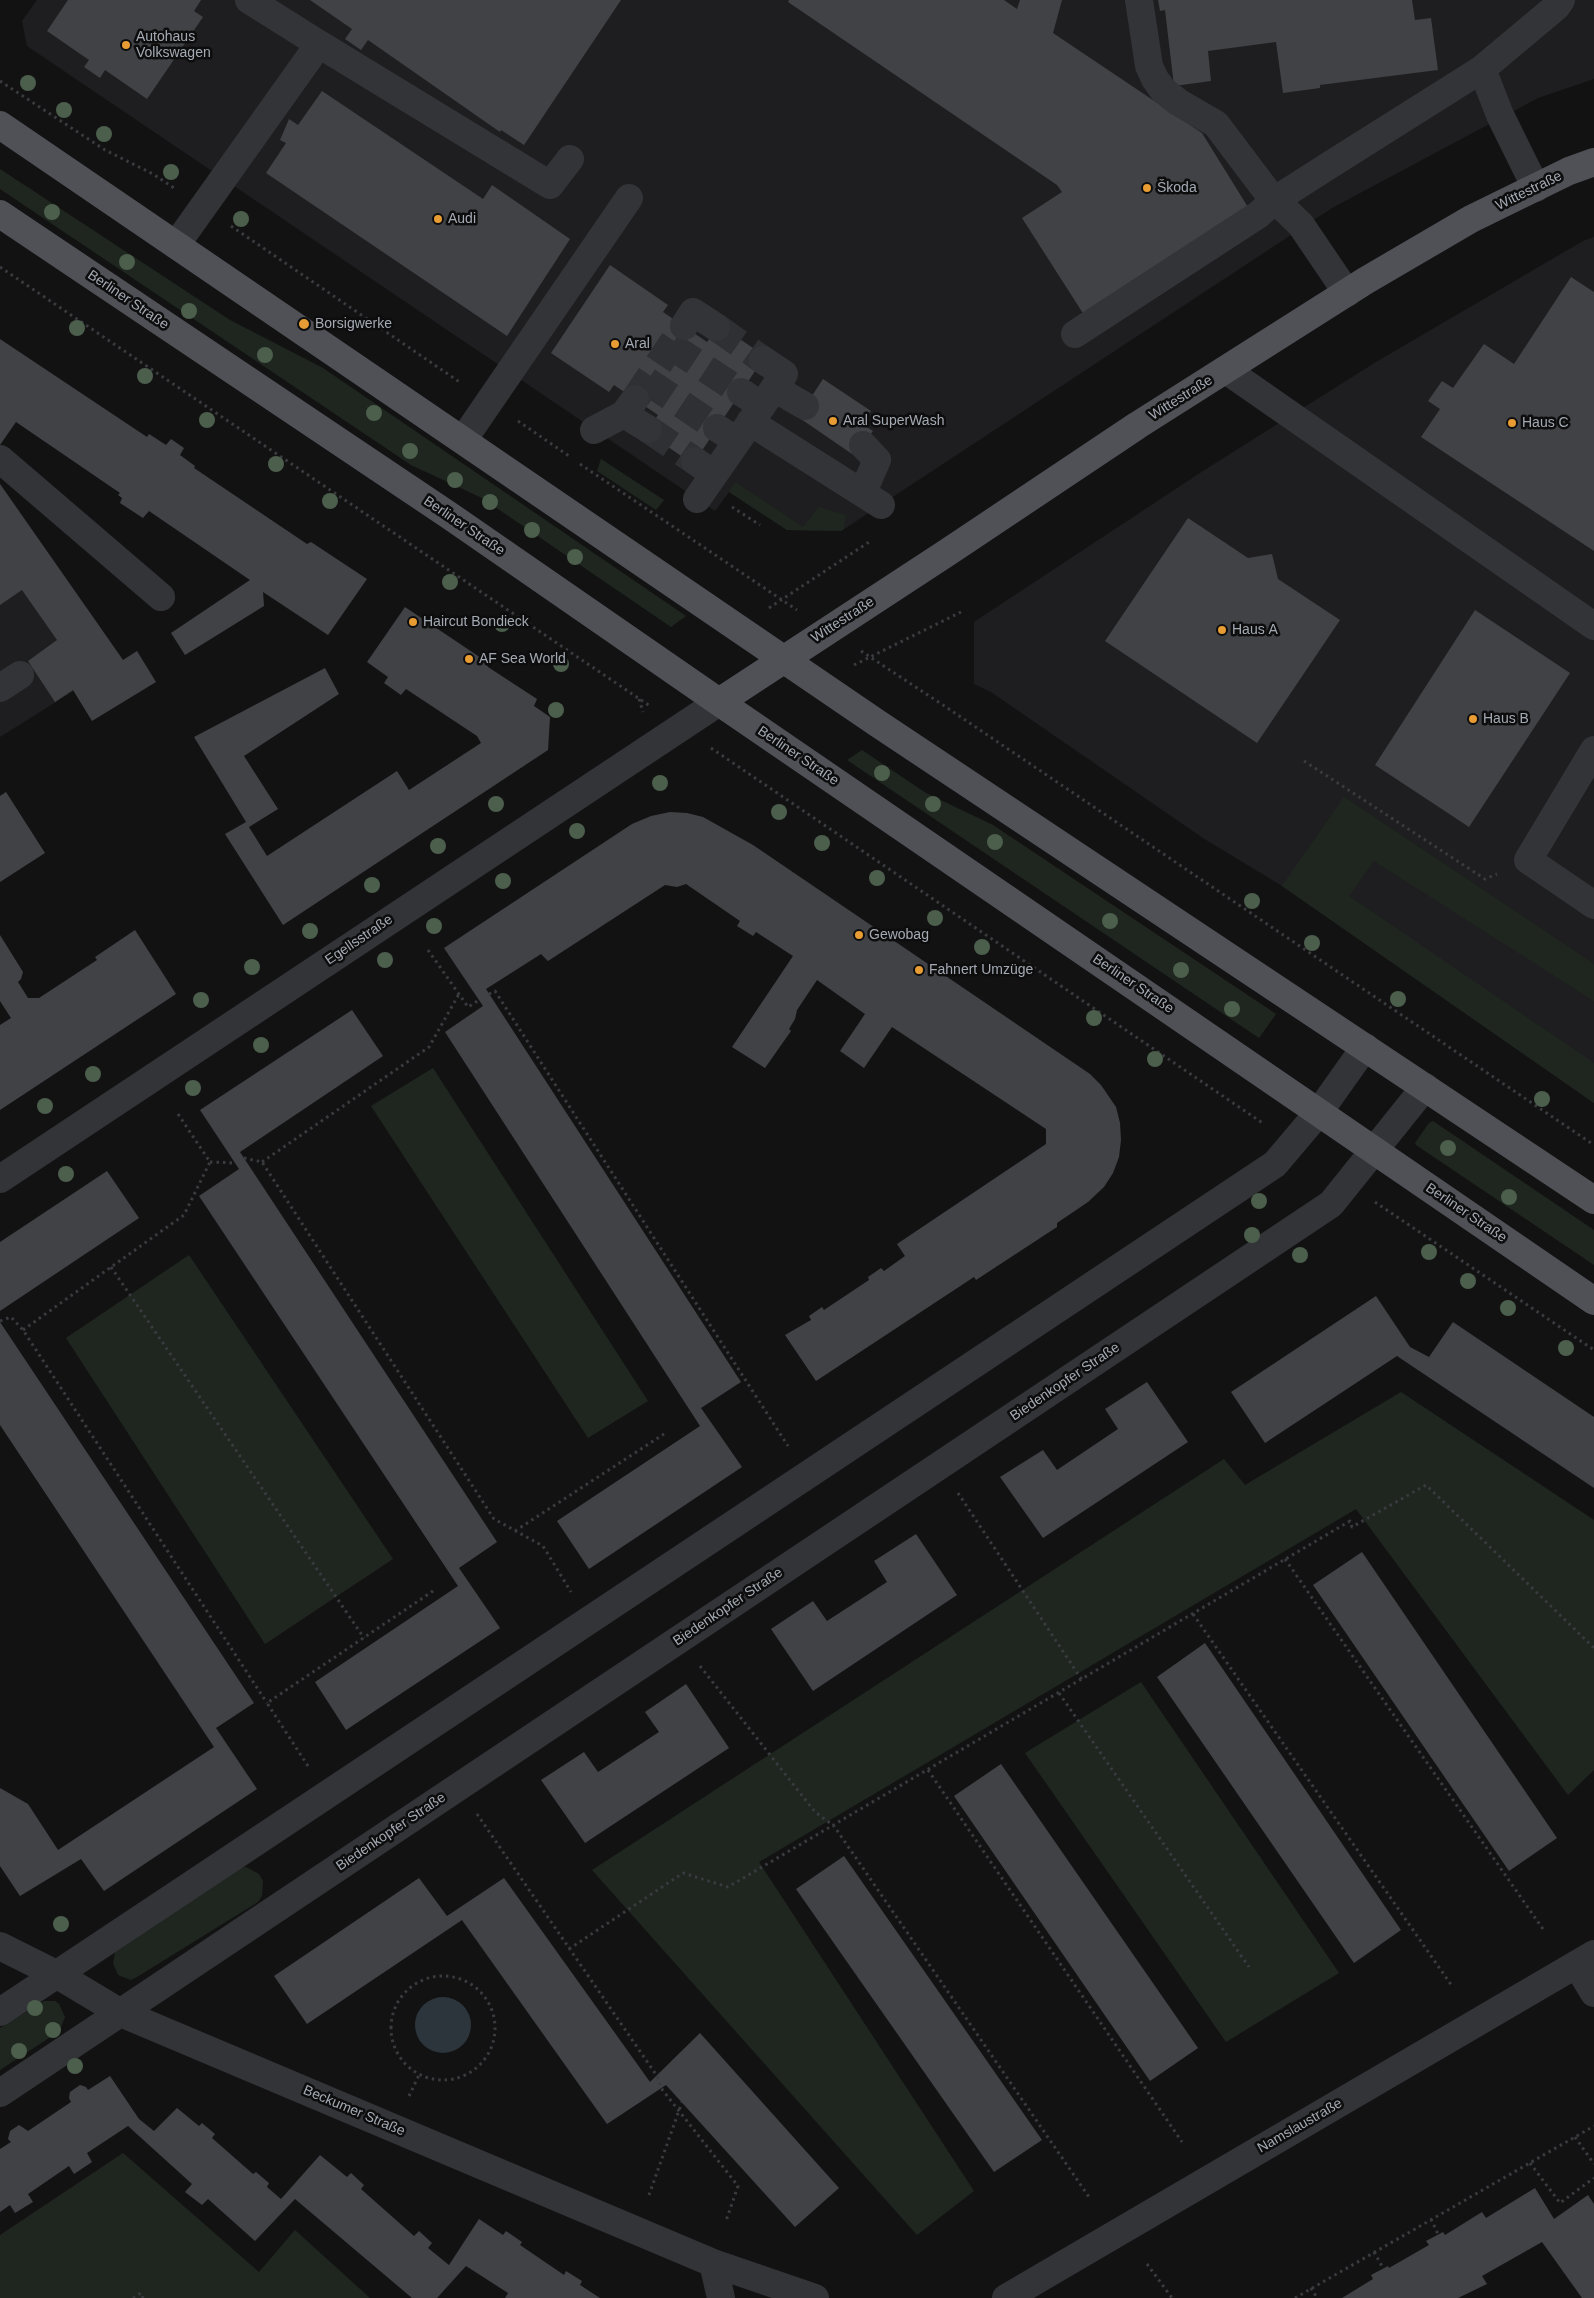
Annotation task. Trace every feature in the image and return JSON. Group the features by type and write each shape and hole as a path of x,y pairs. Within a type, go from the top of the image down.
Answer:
{"main road":[{"path":"0,125 784,659 1594,1200"},
{"name":"Wittestraße","path":"719,702 1138,425 1347,293 1471,219 1594,162"},
{"name":"Berliner Straße","path":"0,214 450,516 1594,1301"}],"street":[{"path":"249,0 550,185 570,158"},
{"path":"1138,0 1147,57 1155,79 1163,90 1178,102 1216,124 1275,200 1301,225 1347,293"},
{"path":"1075,334 1258,215 1275,200 1482,69 1556,7 1561,0"},
{"path":"176,245 319,44"},
{"path":"1482,69 1500,115 1536,188"},
{"path":"463,440 629,198"},
{"path":"684,326 693,312 716,328"},
{"path":"697,499 705,468 747,413 784,374 763,360"},
{"path":"1226,370 1510,554 1594,626"},
{"path":"594,430 629,406 648,430"},
{"path":"747,413 805,406"},
{"path":"747,413 872,498 877,460 863,445"},
{"path":"0,459 161,597"},
{"name":"Egellsstraße","path":"0,1179 719,702"},
{"path":"1594,750 1528,860 1594,905"},
{"path":"0,2012 1275,1164 1319,1112 1365,1047"},
{"name":"Biedenkopfer Straße","path":"0,2093 1331,1204 1425,1087"},
{"name":"Beckumer Straße","path":"0,1946 56,1974 121,2013 713,2263 815,2298"},
{"path":"1585,1960 1594,1993"},
{"name":"Namslaustraße","path":"1006,2298 1585,1960"},
{"path":"713,2263 721,2298"}],"path":[{"path":"0,81 105,150 153,174 828,630"},
{"path":"0,267 639,698"},
{"path":"726,503 760,525"},
{"path":"828,570 869,542"},
{"path":"961,612 870,657 1594,1145"},
{"path":"1304,761 1485,879 1528,860"},
{"path":"769,789 1221,1094"},
{"path":"428,950 468,1007 479,1000"},
{"path":"489,994 495,991 790,1448"},
{"path":"262,1162 429,1047 459,994"},
{"path":"178,1114 210,1162"},
{"path":"244,1158 262,1162 494,1519 543,1546 572,1592"},
{"path":"210,1162 235,1163"},
{"path":"22,1330 184,1215 210,1162"},
{"path":"1384,1208 1594,1350"},
{"path":"111,1267 364,1638"},
{"path":"0,1321 11,1317 22,1330 308,1766"},
{"path":"515,1532 664,1434"},
{"path":"953,1485 1082,1680"},
{"path":"569,1949 683,1874 728,1887 1350,1521 1352,1527 1426,1485 1594,1648"},
{"path":"1285,1560 1544,1932"},
{"path":"267,1704 436,1589"},
{"path":"1193,1614 1452,1986"},
{"path":"700,1665 815,1812 834,1826 1089,2197"},
{"path":"1059,1693 1249,1968"},
{"path":"928,1770 1182,2142"},
{"path":"476,1814 657,2076 660,2088 738,2186 726,2221"},
{"path":"448,1976 463,1980 476,1988 485,1997 493,2013 494,2040 488,2054 480,2065 456,2079 443,2081 419,2075 402,2062 393,2045 390,2030 392,2013 398,2001 413,1985 429,1977 448,1976"},
{"path":"409,2096 419,2075"},
{"path":"649,2195 682,2102"},
{"path":"1295,2298 1594,2126"},
{"path":"1575,2137 1594,2164"},
{"path":"1530,2163 1560,2203 1594,2178"},
{"path":"1431,2220 1438,2234"},
{"path":"1374,2252 1383,2268"},
{"path":"1147,2264 1172,2298"},
{"path":"1311,2288 1317,2298"},
{"path":"133,2298 141,2293 143,2298"}],"shaded area":[{"path":"37,0 1594,0 1594,79 1538,98 1332,208 841,531 787,530 729,492 715,511 27,46 22,21"},
{"path":"0,169 230,320 323,368 686,616 671,627 482,498 411,465 0,189"},
{"path":"1594,237 1594,1103 1282,886 1203,838 991,692 974,684 974,622 1203,471 1376,362 1583,241"},
{"path":"601,459 664,500 656,510 597,471"},
{"path":"735,482 803,527 819,507 846,515 844,529 841,531 787,530 729,492"},
{"path":"0,484 123,660 0,737"},
{"path":"862,750 926,793 993,825 1276,1014 1259,1038 847,760"},
{"path":"1344,797 1594,964 1594,1001 1374,861 1349,896 1594,1063 1594,1103 1282,886"},
{"path":"433,1068 648,1401 588,1438 371,1106"},
{"path":"1433,1121 1594,1230 1594,1265 1416,1145 1415,1143 1429,1123"},
{"path":"189,1255 393,1559 265,1644 66,1338"},
{"path":"1401,1392 1594,1520 1594,1770 1568,1795 1356,1509 759,1862 974,2191 917,2235 592,1870 1224,1459 1245,1485"},
{"path":"1141,1682 1339,1973 1226,2042 1025,1753"},
{"path":"246,1867 259,1874 263,1881 262,1896 258,1902 137,1977 131,1980 118,1975 113,1963 115,1952 239,1868"},
{"path":"437,1997 449,1997 459,2001 467,2009 471,2025 467,2041 459,2049 449,2053 437,2053 427,2049 419,2041 415,2031 415,2019 419,2009 427,2001"},
{"path":"44,2001 55,2001 59,2004 65,2017 61,2027 55,2034 0,2070 0,2028"},
{"path":"123,2153 259,2272 295,2230 370,2298 0,2298 0,2235"}],"building":[{"name":"Autohaus Volkswagen","path":"68,0 201,0 194,11 203,17 147,99 105,70 100,78 84,67 89,60 47,31"},
{"path":"310,0 621,0 524,145 501,130 500,132 368,40 361,50 345,39 352,29"},
{"path":"789,0 1004,0 1017,9 1020,0 1062,0 1053,33 1202,133 1251,212 1086,318 1022,218 1062,192 1057,185 788,2"},
{"path":"1158,0 1412,0 1415,20 1431,18 1438,70 1320,85 1320,88 1283,93 1276,42 1208,51 1211,81 1174,86 1165,10 1160,11"},
{"name":"Audi","path":"322,91 483,199 492,185 570,239 507,336 266,173 286,143 280,140 289,119 298,125"},
{"path":"610,265 668,305 663,312 707,342 719,325 765,356 693,464 646,432 658,415 614,385 609,392 551,353"},
{"name":"Haus C","path":"1571,277 1594,292 1594,551 1421,437 1440,409 1428,401 1442,381 1453,388 1484,344 1514,364"},
{"path":"0,339 147,437 149,434 166,445 171,439 184,448 180,455 195,466 194,468 307,544 311,542 367,579 328,635 263,592 264,606 185,655 171,633 250,580 149,511 143,518 120,503 122,498 118,495 120,493 16,422 0,445"},
{"name":"Aral SuperWash","path":"823,379 871,411 862,424 873,431 855,456 798,417"},
{"path":"0,484 123,660 137,651 156,682 92,721 73,690 55,702 28,661 57,640 22,590 0,605"},
{"name":"Haus A","path":"1188,518 1248,558 1272,554 1278,579 1340,620 1257,743 1105,641"},
{"path":"405,607 487,662 488,667 537,699 534,706 550,717 548,750 283,925 225,834 246,822 194,737 325,668 339,694 244,756 278,809 249,827 267,856 397,771 409,790 481,743 477,736 406,689 401,695 384,683 388,677 367,662"},
{"name":"Haus B","path":"1475,610 1570,673 1469,827 1375,765"},
{"path":"6,792 45,853 0,882 0,796"},
{"path":"670,812 687,813 703,817 753,845 1090,1074 1101,1085 1116,1107 1120,1123 1121,1140 1119,1157 1113,1173 1104,1187 1088,1202 1057,1223 1057,1227 976,1280 974,1277 816,1381 785,1335 811,1320 809,1316 822,1307 824,1310 869,1280 868,1277 881,1268 884,1271 905,1256 897,1244 1046,1144 1046,1129 892,1027 864,1068 840,1051 865,1014 817,980 797,1010 795,1019 789,1029 791,1031 765,1068 732,1047 793,956 756,932 753,936 737,926 740,921 686,884 677,887 665,885 548,961 541,954 486,989 741,1382 701,1408 742,1467 589,1569 557,1521 700,1426 445,1032 483,1006 444,948 632,824 651,816"},
{"path":"135,930 176,994 0,1110 0,1025 11,1018 0,1001 0,935 23,972 18,982 28,998 39,998 97,960 95,957"},
{"path":"352,1010 383,1056 240,1152 497,1542 459,1568 500,1628 346,1730 315,1682 458,1586 199,1196 239,1169 200,1110"},
{"path":"107,1171 139,1218 0,1311 0,1242"},
{"path":"1376,1296 1410,1347 1429,1357 1453,1322 1594,1417 1594,1488 1397,1356 1265,1443 1231,1392"},
{"path":"0,1322 254,1703 216,1728 257,1789 104,1891 81,1859 20,1896 0,1866 0,1788 28,1804 58,1850 214,1747 0,1425"},
{"path":"1147,1382 1188,1442 1043,1538 1000,1477 1043,1450 1057,1470 1118,1429 1105,1409"},
{"path":"916,1534 957,1595 813,1691 771,1629 813,1601 827,1621 887,1582 874,1561"},
{"path":"1362,1552 1557,1838 1509,1871 1313,1585"},
{"path":"1205,1643 1401,1930 1354,1963 1157,1677"},
{"path":"686,1684 729,1748 585,1843 541,1780 584,1752 598,1772 659,1732 645,1712"},
{"path":"1001,1764 1198,2048 1150,2081 954,1796"},
{"path":"844,1856 1042,2140 994,2172 796,1889"},
{"path":"419,1878 447,1916 504,1878 650,2082 700,2033 839,2188 795,2227 666,2085 607,2124 462,1920 307,2024 274,1976"},
{"path":"110,2076 139,2119 154,2131 177,2108 199,2126 202,2123 215,2134 212,2138 253,2174 256,2172 269,2183 267,2187 281,2199 320,2155 347,2177 351,2173 364,2185 361,2189 414,2236 419,2231 432,2243 428,2248 449,2265 479,2219 503,2235 506,2231 522,2242 520,2245 564,2275 566,2271 582,2281 580,2285 600,2298 505,2298 508,2293 466,2266 437,2298 412,2298 295,2199 255,2241 208,2199 202,2205 185,2192 192,2184 128,2126 87,2153 92,2162 74,2174 69,2166 28,2194 33,2202 15,2213 10,2205 0,2212 0,2149 11,2142 8,2139 10,2131 19,2125 28,2131 71,2102 69,2098 70,2092 80,2085 88,2090"},
{"path":"1535,2188 1554,2219 1588,2195 1594,2204 1594,2298 1582,2298 1542,2242 1482,2276 1487,2284 1458,2298 1342,2298 1373,2279 1371,2275 1388,2266 1389,2268 1429,2245 1426,2241 1443,2232 1445,2235 1482,2212 1486,2218"}],"tunnel":[{"path":"635,399 684,326"},
{"path":"716,327 763,360"},
{"path":"671,346 741,392"},
{"path":"647,381 717,428"},
{"path":"648,429 695,461"}],"place":[{"name":"Autohaus Volkswagen","path":"126,45"},
{"name":"Škoda","path":"1147,188"},
{"name":"Audi","path":"438,219"},
{"name":"Borsigwerke","path":"304,324"},
{"name":"Aral","path":"615,344"},
{"name":"Aral SuperWash","path":"833,421"},
{"name":"Haus C","path":"1512,423"},
{"name":"Haircut Bondieck","path":"413,622"},
{"name":"Haus A","path":"1222,630"},
{"name":"AF Sea World","path":"469,659"},
{"name":"Haus B","path":"1473,719"},
{"name":"Gewobag","path":"859,935"},
{"name":"Fahnert Umzüge","path":"919,970"}]}
